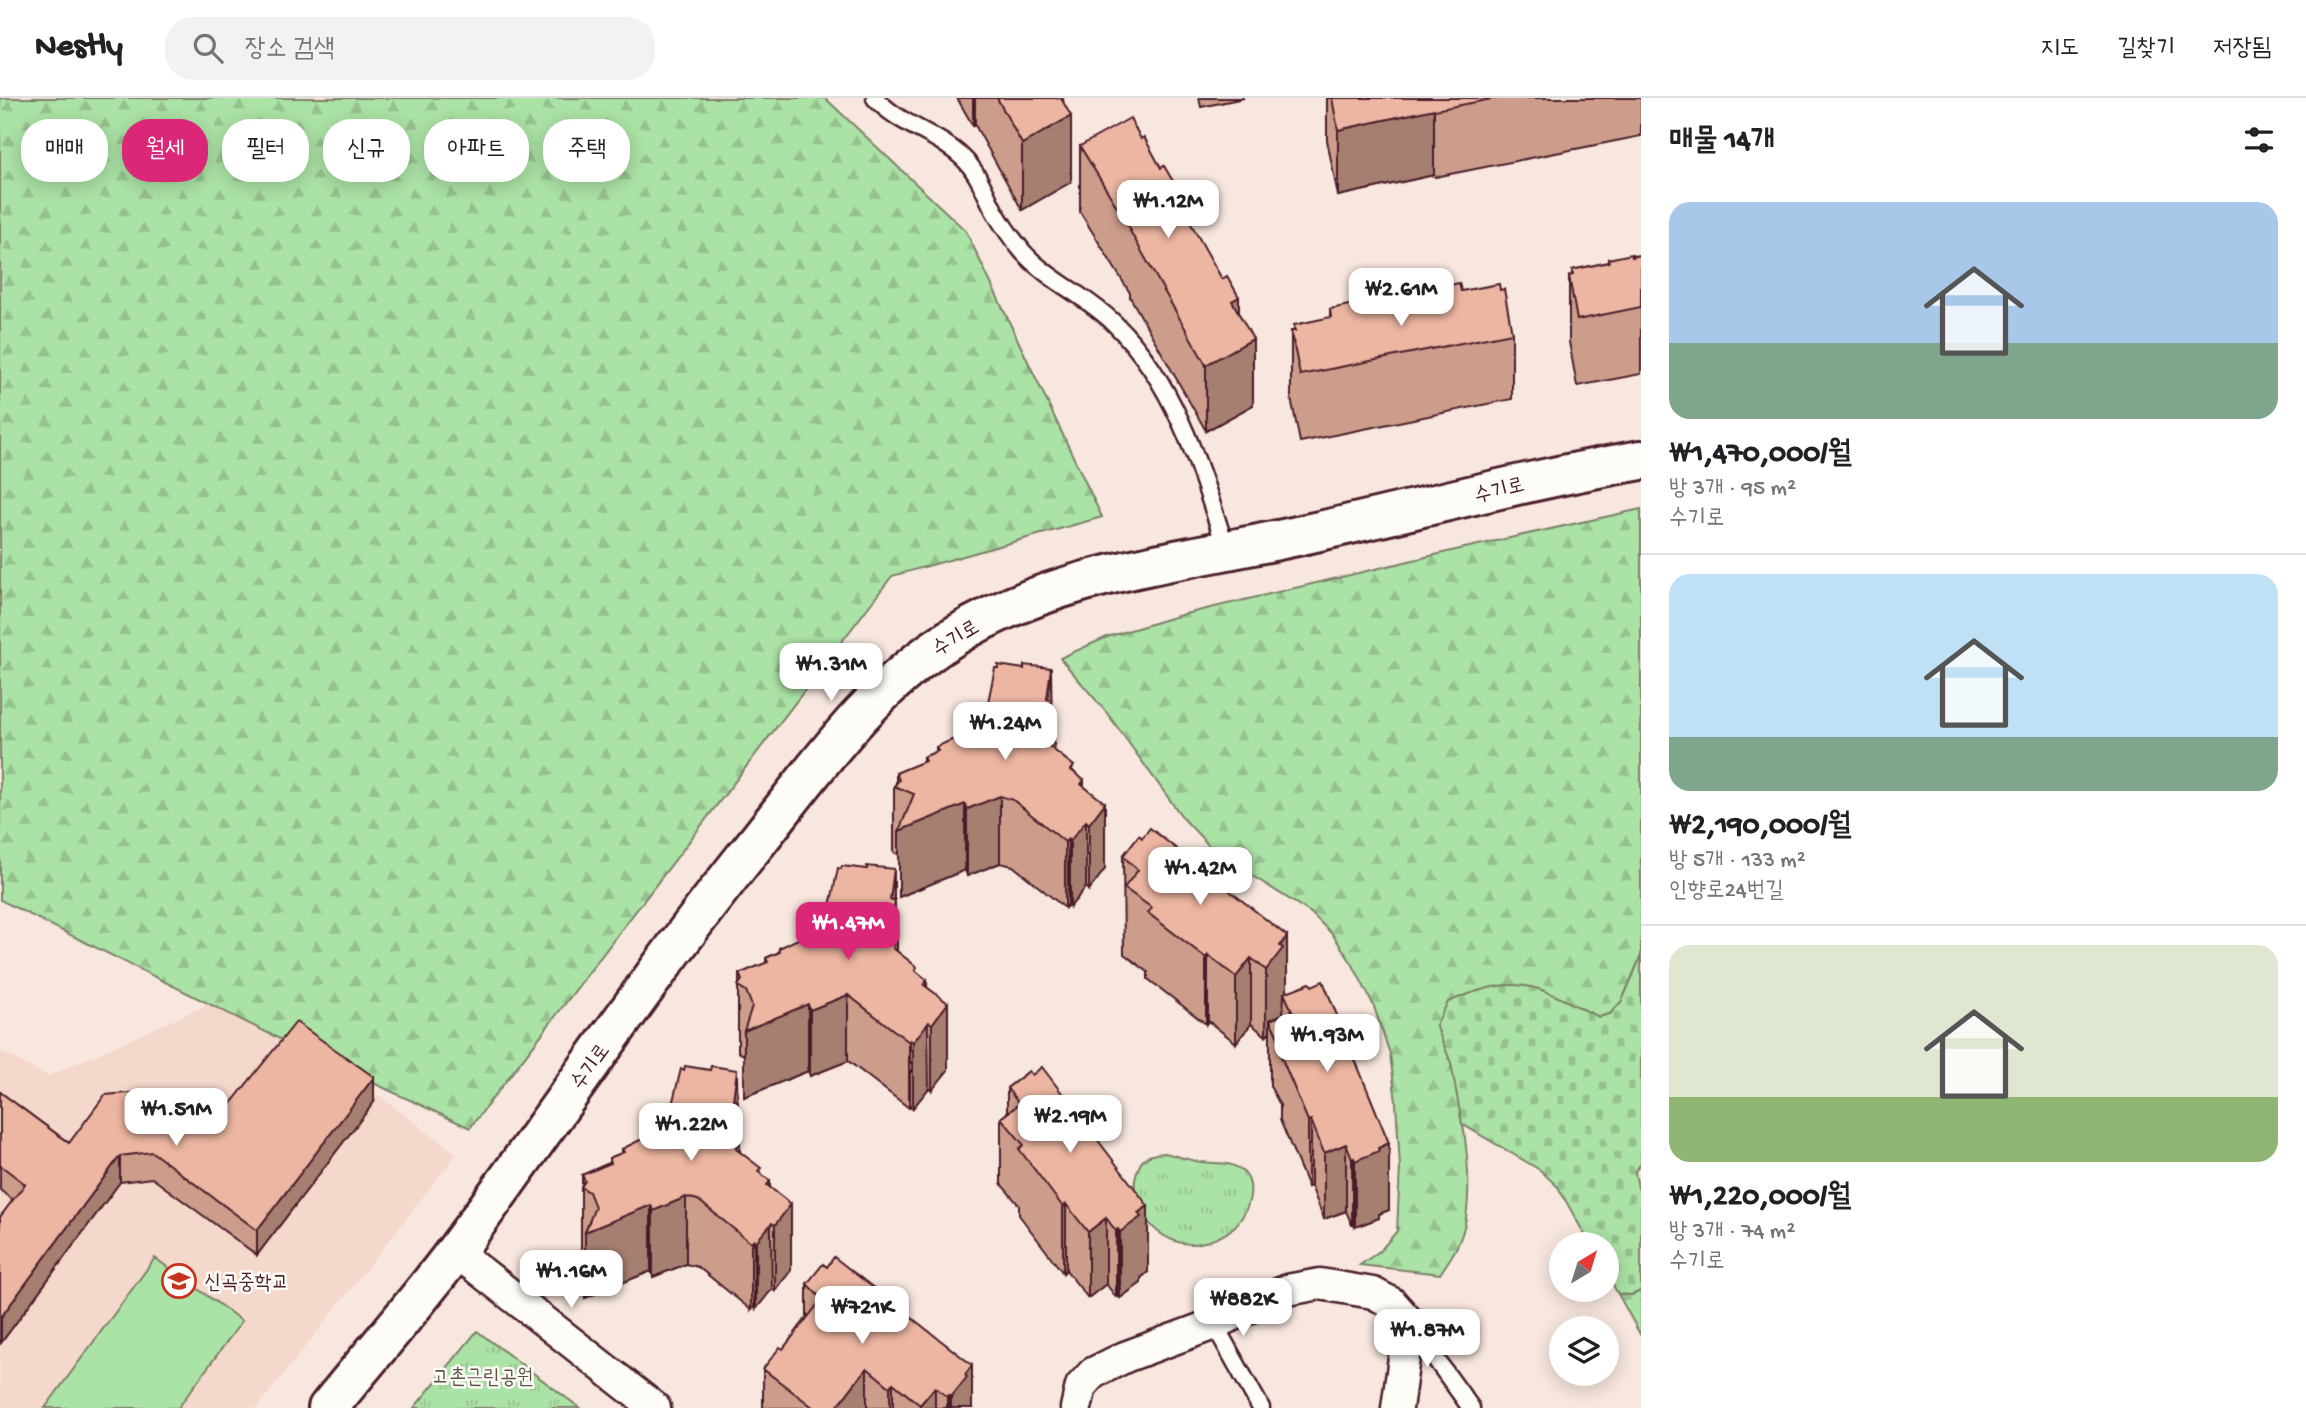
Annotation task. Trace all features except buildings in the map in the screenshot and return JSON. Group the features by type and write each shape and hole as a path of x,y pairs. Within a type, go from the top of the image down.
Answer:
{"street":[{"name":"수기로","path":"328,1408 456,1252 700,914 857,718 916,661 1007,607 1050,590 1165,561 1227,552 1519,484 1641,460"},
{"path":"456,1252 655,1408"},
{"path":"1076,1408 1081,1386 1093,1373 1125,1357 1214,1324 1287,1290 1320,1284 1373,1293 1392,1303 1409,1322 1397,1408"}],"lane":[{"path":"875,98 896,116 949,146 964,158 976,174 996,214 1029,259 1114,323 1140,352 1161,381 1197,460 1227,552"},
{"path":"1409,1322 1471,1408"},
{"path":"1214,1324 1261,1408"}],"shaded area":[{"name":"신곡중학교","path":"209,1004 346,1071 457,1154 257,1408 0,1408 0,1051 48,1076"}],"green space":[{"path":"0,98 825,98 966,231 1102,517 892,576 470,1128 296,1047 0,900"},
{"path":"1641,509 1641,956 1622,1001 1610,1014 1599,1017 1542,990 1436,1025 1452,1065 1467,1154 1468,1202 1459,1242 1440,1274 1360,1265 1381,1250 1397,1231 1400,1167 1396,1102 1390,1054 1373,1004 1353,965 1333,935 1311,913 1216,853 1183,818 1107,713 1060,658 1107,637 1181,615"},
{"path":"1641,956 1641,1164 1635,1171 1641,1193 1641,1291 1631,1295 1619,1294 1619,1232 1583,1232 1558,1187 1540,1170 1462,1124 1451,1063 1436,1025 1448,1002 1479,990 1504,985 1523,986 1546,992 1599,1017 1610,1014 1622,1001"},
{"path":"1165,1153 1197,1161 1230,1164 1245,1174 1249,1181 1250,1198 1244,1215 1233,1228 1209,1241 1185,1244 1171,1240 1148,1222 1135,1196 1135,1181 1144,1159"},
{"path":"155,1258 242,1321 178,1408 45,1408"},
{"path":"1641,1291 1641,1336 1619,1294 1631,1295"},
{"name":"고촌근린공원","path":"477,1331 580,1408 414,1408"}],"place":[{"name":"신곡중학교","path":"179,1281"}]}
